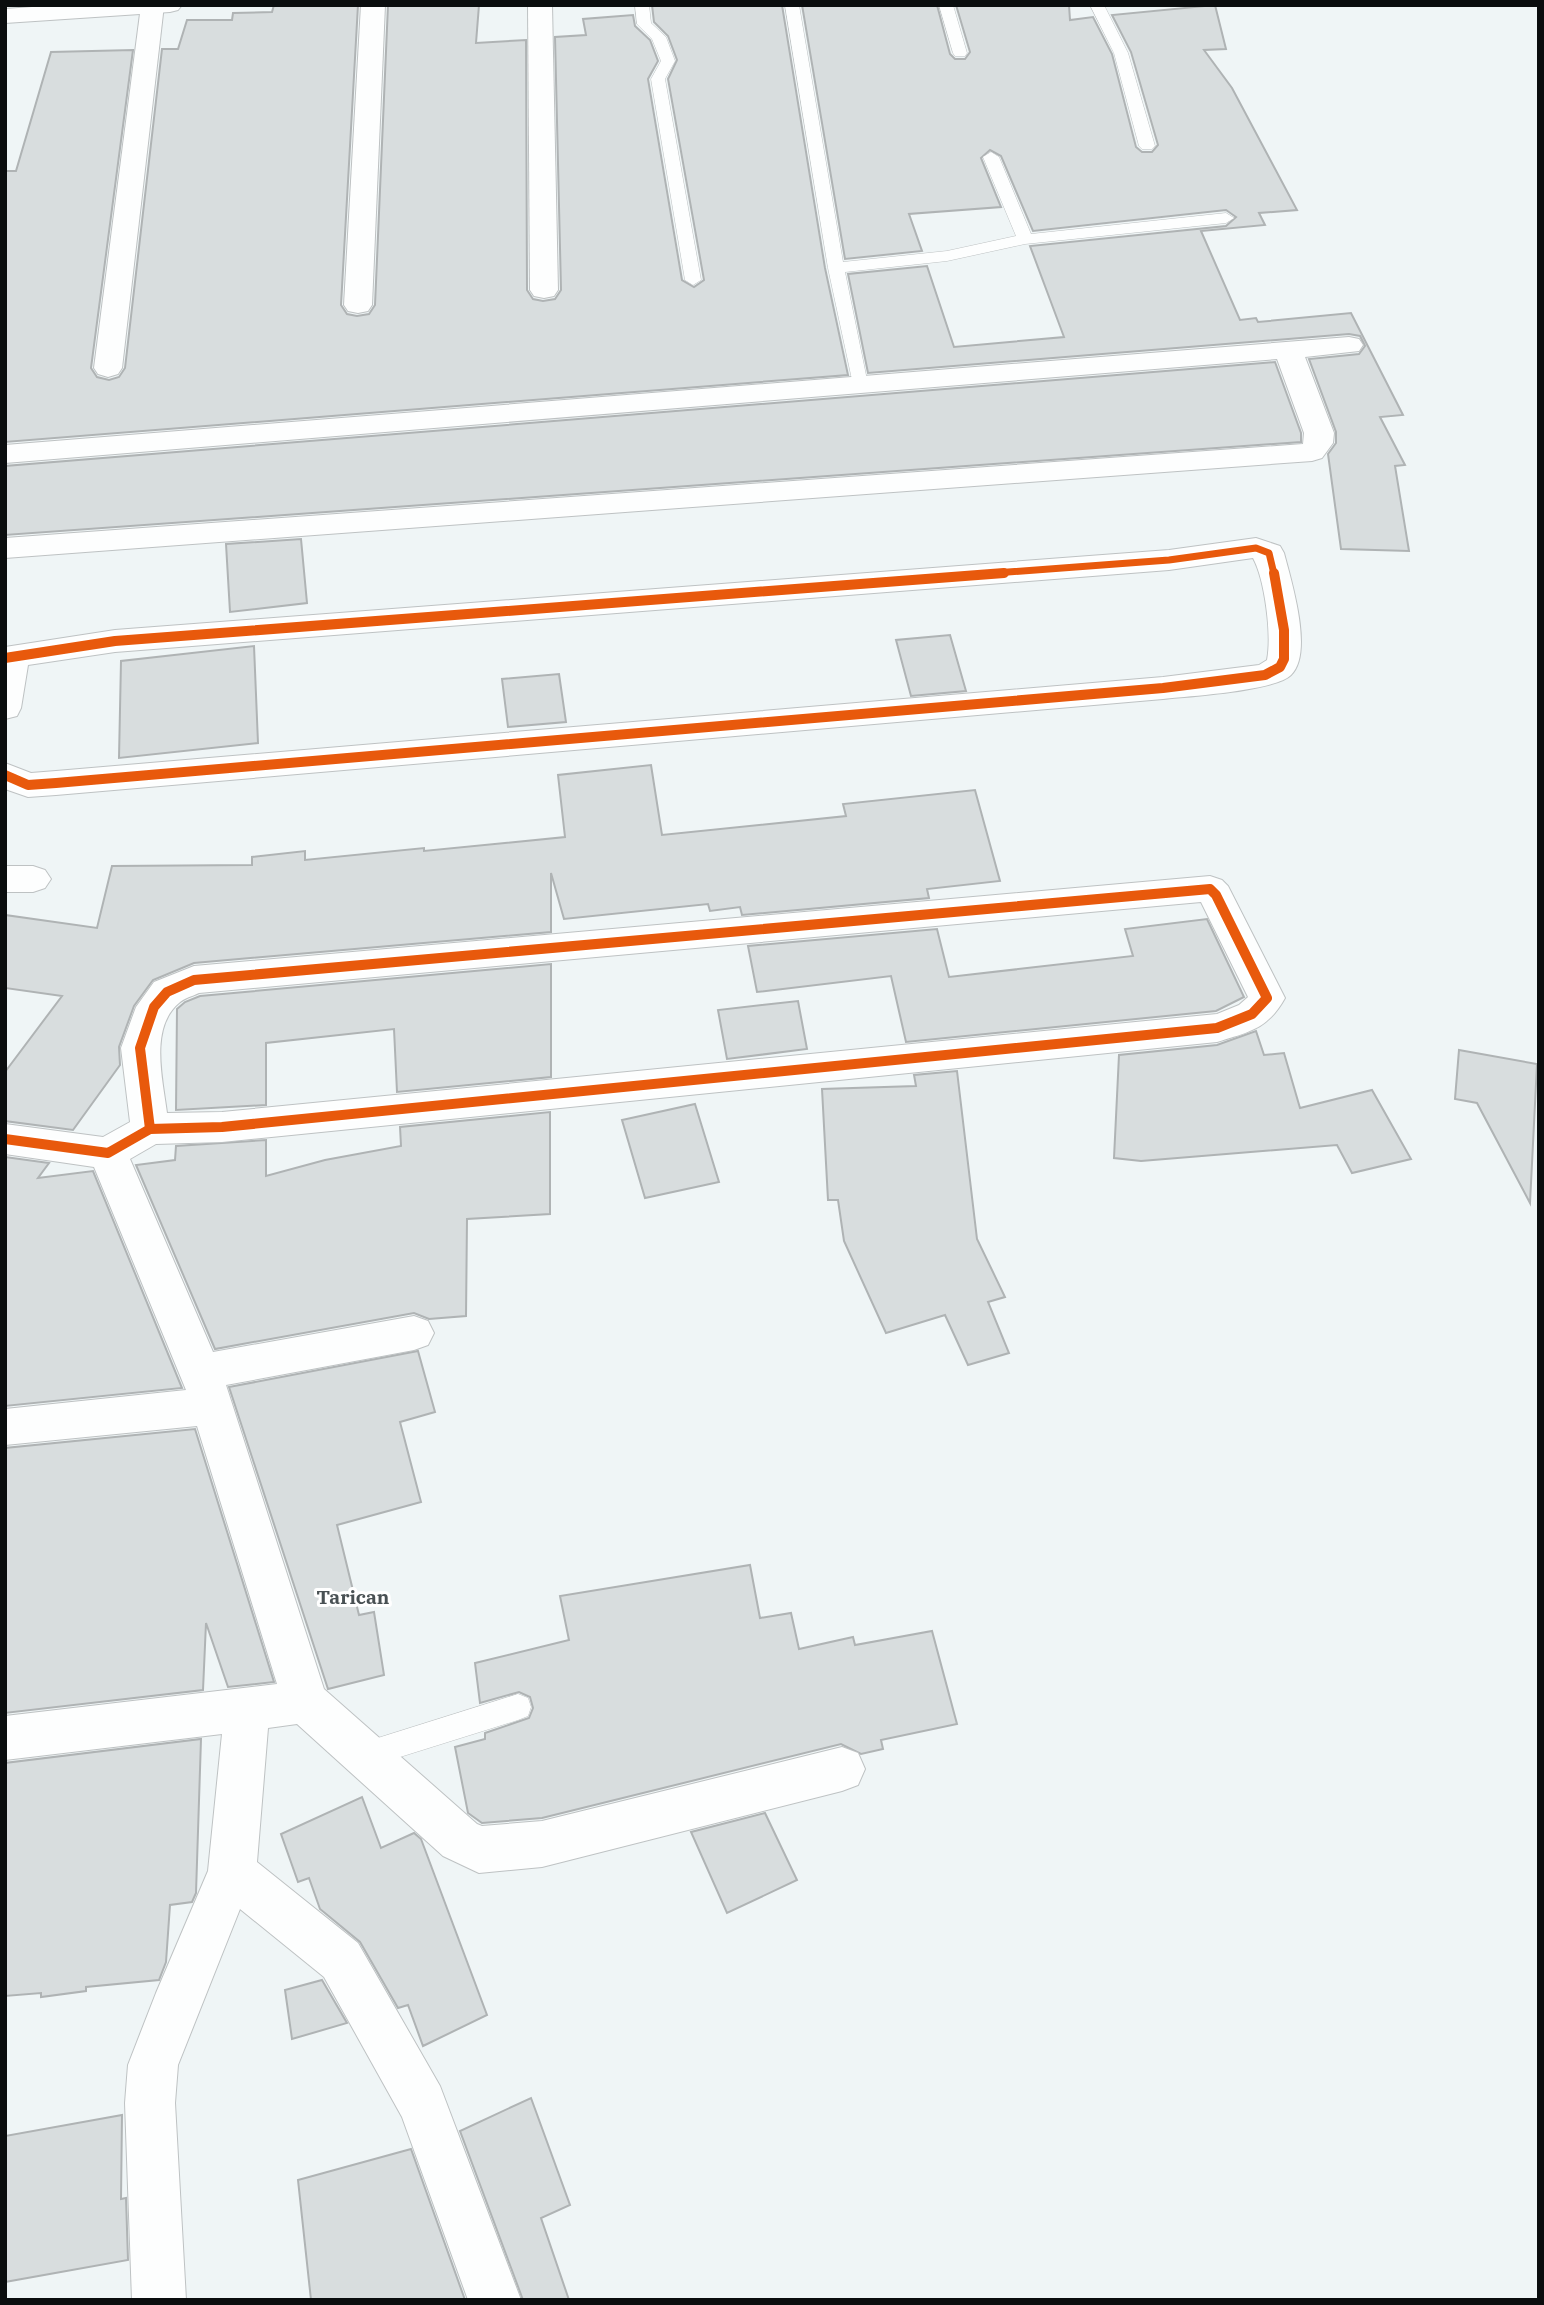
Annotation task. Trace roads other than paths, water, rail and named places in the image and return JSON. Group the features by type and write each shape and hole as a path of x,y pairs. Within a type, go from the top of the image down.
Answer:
{"street":[{"path":"358,305 373,5"},
{"path":"540,5 544,290"},
{"path":"5,16 161,6 108,368"},
{"path":"5,454 1349,345"},
{"path":"5,548 1312,452 1318,443 1319,433 1288,350"},
{"path":"5,708 9,658 115,641 1169,560 1255,548 1269,554 1278,587 1286,654 1280,667 1265,675 1163,688 56,783 28,785 5,775"},
{"path":"5,1139 107,1153 150,1129 222,1127 1217,1028 1251,1017 1261,1009 1267,998 1216,895 1210,889 194,981 167,992 154,1007 140,1048 150,1129"},
{"path":"107,1153 206,1389 306,1703 460,1840 478,1850 542,1844 842,1769"},
{"path":"5,1427 206,1389 414,1334"},
{"path":"5,1738 306,1703"},
{"path":"159,2300 150,2103 153,2064 232,1872 247,1710"},
{"path":"232,1872 341,1961 422,2104 495,2300"}],"lane":[{"path":"642,5 644,23 659,37 668,61 658,79 693,280"},
{"path":"792,5 836,268 860,385"},
{"path":"946,5 960,53"},
{"path":"1097,5 1121,53 1147,146"},
{"path":"991,157 1025,239"},
{"path":"836,268 947,256 1025,239 1226,218"},
{"path":"365,1755 518,1707"}],"district":[{"name":"Tarican","path":"353,1597"}]}
